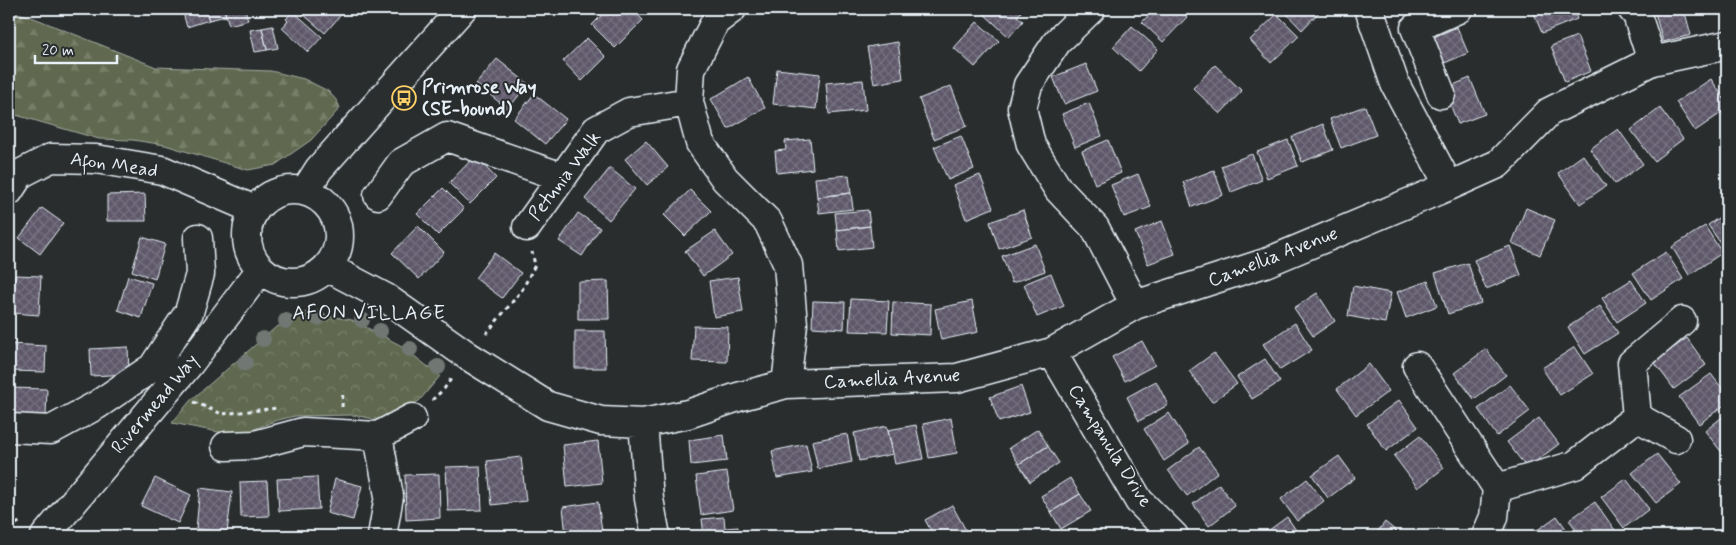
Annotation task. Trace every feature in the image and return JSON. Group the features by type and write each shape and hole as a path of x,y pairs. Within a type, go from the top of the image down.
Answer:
{"street":[{"path":"304,191 319,169 462,9"},
{"path":"732,9 715,22 691,69 689,102 700,144 725,179 768,222 788,265 793,324 786,384"},
{"path":"1091,9 1057,42 1028,85 1022,108 1031,145 1058,189 1095,228 1135,305"},
{"path":"1369,9 1396,84 1449,186"},
{"path":"1441,94 1415,28 1458,9"},
{"path":"1632,9 1636,15 1652,61"},
{"name":"Camellia Avenue","path":"327,267 386,298 468,356 548,406 601,422 643,422 688,414 738,397 786,384 957,378 1052,352 1135,305 1265,263 1449,186 1498,164 1549,112 1652,61 1727,45"},
{"name":"Petunia Walk","path":"527,227 596,130 628,112 689,102"},
{"path":"378,195 400,163 447,137 562,177"},
{"name":"Afon Mead","path":"9,191 20,174 50,158 96,159 162,170 255,210"},
{"path":"289,190 304,191 315,196 328,206 336,219 339,235 335,253 327,267 313,277 298,282 275,279 262,269 251,256 247,240 248,224 255,210 264,200 278,192 289,190"},
{"path":"9,428 51,430 97,405 153,367 189,312 200,274 198,238"},
{"name":"Rivermead Way","path":"45,536 190,363 262,269"},
{"path":"1637,417 1632,363 1682,320"},
{"name":"Campanula Drive","path":"1052,352 1139,501 1174,536"},
{"path":"1417,366 1497,488 1494,516 1486,536"},
{"path":"1637,417 1676,439"},
{"path":"1497,488 1575,465 1637,417"},
{"path":"226,446 255,445 303,432 378,436 412,418"},
{"path":"643,422 649,499 656,536"},
{"path":"378,436 389,496 382,536"}],"path":[{"path":"412,418 444,388 522,290 535,265 527,227"},
{"path":"167,391 222,414 287,407"}],"green space":[{"path":"9,11 29,16 156,67 271,71 304,79 328,91 337,101 340,108 311,140 275,165 248,170 165,145 133,140 99,139 9,113"},
{"path":"307,312 352,320 400,345 440,376 419,401 380,420 353,415 295,416 274,421 239,436 172,423 190,401 275,328"}],"building":[{"path":"182,9 205,9 209,20 187,27"},
{"path":"205,9 224,9 226,16 209,20"},
{"path":"224,9 245,9 248,20 229,25"},
{"path":"297,9 346,9 325,33"},
{"path":"608,9 632,9 643,20 615,48 592,25"},
{"path":"985,9 1024,9 1017,16 1023,21 1009,37 982,12"},
{"path":"1155,9 1179,9 1187,17 1163,42 1142,22"},
{"path":"1282,9 1322,9 1302,30"},
{"path":"1532,9 1573,9 1577,19 1542,33"},
{"path":"1654,9 1684,9 1691,35 1663,42"},
{"path":"293,11 322,37 308,52 282,28 288,21 286,19"},
{"path":"1277,14 1299,36 1271,63 1250,40"},
{"path":"977,22 999,41 975,67 954,48"},
{"path":"273,26 278,48 267,50 262,28"},
{"path":"1132,26 1158,49 1139,71 1113,47"},
{"path":"1457,27 1468,53 1433,68 1422,42"},
{"path":"262,28 267,50 255,52 250,30"},
{"path":"1577,36 1591,71 1565,82 1551,46"},
{"path":"587,38 606,57 582,81 563,61"},
{"path":"898,42 903,79 874,84 867,47"},
{"path":"497,59 528,84 508,109 476,84"},
{"path":"1086,64 1097,91 1064,104 1053,77"},
{"path":"1215,65 1242,91 1220,114 1193,88"},
{"path":"777,69 820,74 816,109 773,104"},
{"path":"748,77 765,108 728,129 711,99"},
{"path":"1470,78 1485,114 1458,124 1444,89"},
{"path":"1711,79 1727,103 1727,109 1695,131 1676,102"},
{"path":"863,80 866,110 829,114 826,83"},
{"path":"951,86 967,126 934,139 919,99"},
{"path":"534,94 566,119 545,144 514,119"},
{"path":"1089,103 1102,136 1075,147 1062,114"},
{"path":"1365,106 1376,135 1341,148 1330,119"},
{"path":"1660,108 1683,139 1654,161 1631,130"},
{"path":"1323,124 1333,150 1302,162 1292,137"},
{"path":"1618,129 1643,164 1615,184 1590,149"},
{"path":"961,136 974,169 948,180 934,147"},
{"path":"810,139 813,169 777,173 775,151 786,150 785,141"},
{"path":"1108,140 1121,173 1095,184 1082,151"},
{"path":"1288,140 1298,166 1267,178 1257,152"},
{"path":"646,141 668,167 647,185 625,159"},
{"path":"1252,154 1262,180 1231,192 1221,166"},
{"path":"1583,155 1606,186 1580,204 1558,173"},
{"path":"475,156 496,178 470,204 449,183"},
{"path":"610,168 635,189 609,220 585,199"},
{"path":"1214,170 1223,195 1192,207 1183,182"},
{"path":"1138,174 1151,207 1124,217 1111,185"},
{"path":"849,175 851,193 817,197 815,178"},
{"path":"980,175 993,208 966,219 953,185"},
{"path":"443,188 464,209 438,235 417,214"},
{"path":"690,190 711,211 685,236 664,215"},
{"path":"851,193 853,209 819,213 817,197"},
{"path":"145,194 146,221 107,221 107,195"},
{"path":"42,208 63,223 40,254 19,238"},
{"path":"1526,208 1555,220 1540,255 1512,243"},
{"path":"868,210 870,226 837,230 835,213"},
{"path":"1023,210 1032,237 999,249 990,222"},
{"path":"1727,212 1727,250 1726,251 1708,225"},
{"path":"578,213 600,228 582,256 559,241"},
{"path":"1162,221 1175,254 1148,264 1135,232"},
{"path":"418,226 444,252 419,279 392,253"},
{"path":"870,226 872,247 839,251 837,230"},
{"path":"1705,226 1722,253 1689,275 1672,247"},
{"path":"715,231 732,255 703,276 685,251"},
{"path":"142,237 165,244 155,279 132,271"},
{"path":"1035,244 1045,271 1012,283 1002,256"},
{"path":"1510,246 1521,275 1486,289 1474,260"},
{"path":"1666,252 1683,279 1651,300 1633,273"},
{"path":"494,253 521,273 502,298 475,278"},
{"path":"1468,263 1481,303 1448,314 1435,273"},
{"path":"1051,273 1064,306 1037,317 1024,284"},
{"path":"15,275 41,276 39,315 12,313"},
{"path":"128,276 152,283 141,318 118,310"},
{"path":"738,277 743,312 714,317 709,281"},
{"path":"1631,280 1646,303 1617,322 1602,298"},
{"path":"608,281 609,319 578,319 578,282"},
{"path":"1428,281 1437,306 1406,318 1397,292"},
{"path":"1353,286 1391,293 1385,323 1348,316"},
{"path":"1317,293 1335,321 1313,336 1294,308"},
{"path":"851,299 889,301 887,332 849,331"},
{"path":"813,301 845,302 844,329 812,327"},
{"path":"972,301 978,332 941,340 935,309"},
{"path":"893,302 931,304 930,335 892,333"},
{"path":"1600,306 1618,333 1585,354 1568,327"},
{"path":"1295,323 1312,350 1280,370 1263,344"},
{"path":"694,326 728,327 727,362 692,361"},
{"path":"575,331 605,331 606,368 575,368"},
{"path":"1687,338 1706,365 1674,389 1654,362"},
{"path":"1142,341 1155,365 1125,381 1112,357"},
{"path":"9,344 46,346 45,372 9,371"},
{"path":"128,347 129,374 91,376 90,349"},
{"path":"1575,347 1593,374 1560,395 1542,368"},
{"path":"1486,349 1506,375 1474,399 1454,373"},
{"path":"1214,353 1237,384 1212,402 1189,371"},
{"path":"1265,359 1280,382 1252,399 1237,377"},
{"path":"1369,364 1389,391 1356,415 1337,389"},
{"path":"1711,374 1727,395 1727,403 1699,424 1679,397"},
{"path":"1156,381 1168,405 1139,421 1127,397"},
{"path":"1510,385 1530,411 1497,436 1478,409"},
{"path":"1021,386 1030,412 999,422 990,397"},
{"path":"9,388 47,389 46,416 9,414"},
{"path":"1399,400 1418,427 1386,451 1367,424"},
{"path":"1169,413 1189,444 1164,461 1144,429"},
{"path":"1727,413 1727,459 1705,431"},
{"path":"951,418 957,453 929,458 923,424"},
{"path":"1539,418 1559,444 1527,468 1507,442"},
{"path":"916,425 923,459 895,464 888,430"},
{"path":"887,426 893,454 859,461 854,433"},
{"path":"1038,429 1048,446 1019,464 1009,448"},
{"path":"847,434 852,462 818,469 812,441"},
{"path":"724,435 727,461 691,465 689,440"},
{"path":"1420,436 1444,468 1418,488 1394,456"},
{"path":"598,441 602,483 567,487 563,445"},
{"path":"806,444 812,472 777,478 772,451"},
{"path":"1048,446 1059,463 1030,482 1019,464"},
{"path":"1199,447 1218,472 1187,496 1168,470"},
{"path":"1657,454 1681,484 1656,503 1632,473"},
{"path":"1339,456 1355,478 1328,498 1312,475"},
{"path":"521,457 526,501 492,505 487,461"},
{"path":"480,466 482,510 448,511 446,467"},
{"path":"727,472 733,510 701,515 696,476"},
{"path":"439,474 440,518 406,520 405,475"},
{"path":"317,477 319,509 279,511 277,479"},
{"path":"155,478 191,495 178,523 141,506"},
{"path":"1070,478 1080,494 1051,512 1041,496"},
{"path":"335,479 362,486 353,520 327,513"},
{"path":"1307,479 1324,501 1297,521 1281,499"},
{"path":"1626,479 1649,509 1624,528 1601,497"},
{"path":"267,481 269,516 241,517 240,482"},
{"path":"1219,484 1235,506 1209,526 1193,504"},
{"path":"200,488 232,492 227,532 196,529"},
{"path":"1080,494 1091,511 1061,529 1051,512"},
{"path":"598,502 602,531 566,536 563,507"},
{"path":"1595,502 1617,533 1613,536 1581,536 1569,520"},
{"path":"952,505 969,536 934,536 925,520"},
{"path":"1557,516 1571,536 1529,536"},
{"path":"724,517 725,528 738,527 739,536 704,536 702,519"},
{"path":"1287,517 1300,536 1261,536"},
{"path":"1385,522 1402,536 1374,536"}],"place":[{"name":"Primrose Way (SE-bound)","path":"404,98"}],"district":[{"name":"AFON VILLAGE","path":"369,313"}]}
